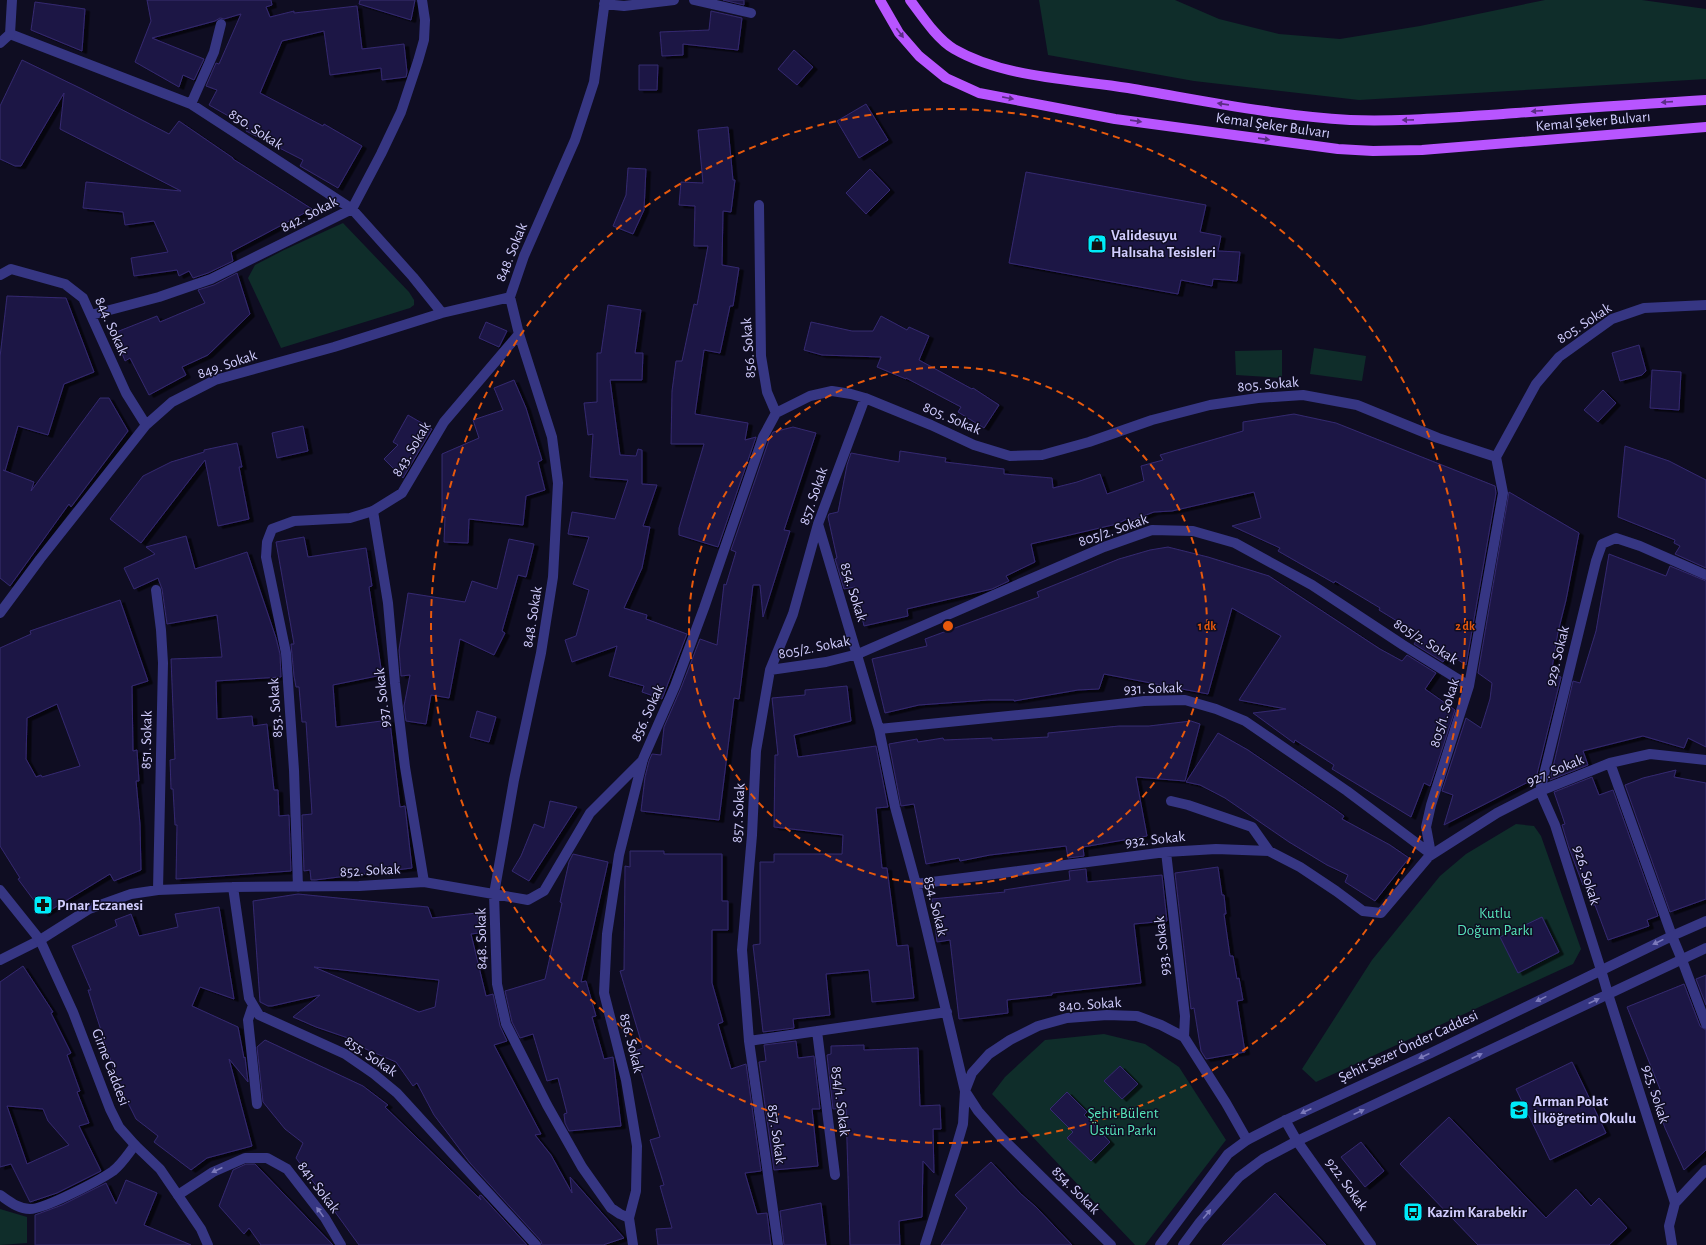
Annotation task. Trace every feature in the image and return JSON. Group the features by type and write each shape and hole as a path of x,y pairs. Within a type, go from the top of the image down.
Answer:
{"main road":[{"name":"Kemal Şeker Bulvarı","path":"880,0 898,33 919,56 946,78 979,93 1115,119 1338,149 1373,151 1422,150 1706,127"},
{"name":"Kemal Şeker Bulvarı","path":"910,0 929,25 953,48 977,60 1013,71 1043,77 1311,117 1351,120 1410,120 1706,100"}],"street":[{"path":"0,43 10,34 12,0"},
{"name":"842. Sokak","path":"91,315 158,297 211,279 352,209 401,112 424,40 422,0"},
{"path":"604,2 624,6 674,0"},
{"path":"694,0 751,13"},
{"name":"848. Sokak","path":"604,2 594,82 576,140 524,256 510,297 519,334 552,437 558,483 553,577 541,653 514,780 494,894 497,984 506,1024 547,1105 582,1167 611,1208 629,1218"},
{"path":"191,104 214,52 221,24"},
{"name":"850. Sokak","path":"10,34 191,104 352,209 414,277 442,313"},
{"name":"856. Sokak","path":"633,1245 629,1218 636,1191 637,1146 626,1080 604,993 607,934 619,855 643,760 678,679 763,437 776,413 767,392 761,356 759,205"},
{"name":"844. Sokak","path":"0,274 11,269 65,284 83,298 126,393 146,425"},
{"name":"849. Sokak","path":"0,613 40,559 146,425 172,402 215,380 334,347 442,313 510,297"},
{"name":"805. Sokak","path":"776,413 810,396 832,391 865,398 931,425 974,445 1010,456 1042,455 1089,442 1152,420 1210,405 1258,398 1303,395 1357,405 1438,438 1496,457 1536,384 1559,357 1612,319 1644,308 1706,305"},
{"name":"843. Sokak","path":"272,529 294,521 350,518 373,511 402,493 444,422 519,334"},
{"name":"857. Sokak","path":"778,1245 749,1041 742,950 752,835 756,751 770,670 793,614 818,524 865,398"},
{"name":"805/1. Sokak","path":"1429,855 1426,827 1469,686 1503,493 1496,457"},
{"name":"937. Sokak","path":"373,511 388,603 395,683 405,768 424,882"},
{"name":"854. Sokak","path":"818,524 858,654 879,729 895,807 916,884 965,1091 978,1111 1000,1136 1111,1245"},
{"name":"853. Sokak","path":"272,529 267,542 266,557 286,653 294,770 298,887"},
{"name":"805/2. Sokak","path":"770,670 826,662 858,654 1104,547 1152,530 1192,531 1235,543 1312,585 1403,645 1469,686"},
{"name":"929. Sokak","path":"1540,791 1596,561 1602,544 1616,538 1640,546 1706,576"},
{"name":"851. Sokak","path":"156,590 163,663 158,890"},
{"name":"931. Sokak","path":"879,729 1144,701 1185,700 1216,709 1245,721 1348,791 1429,855"},
{"name":"927. Sokak","path":"1429,855 1497,813 1540,791 1610,763 1650,754 1706,760"},
{"name":"852. Sokak","path":"0,960 40,940 89,909 131,894 158,890 233,887 359,886 424,882 528,900 544,891 590,813 643,760"},
{"path":"1610,763 1672,936 1706,1024"},
{"name":"926. Sokak","path":"1540,791 1555,825 1608,994"},
{"path":"1171,801 1188,805 1252,827 1269,851"},
{"name":"932. Sokak","path":"916,884 1166,852 1216,849 1269,851 1300,867 1363,911 1381,913 1429,855"},
{"name":"933. Sokak","path":"1166,852 1185,1016 1184,1037"},
{"name":"855. Sokak","path":"233,887 249,998 259,1015 345,1054 374,1074 397,1093 536,1245"},
{"name":"Girne Caddesi","path":"0,890 40,940 73,1012 110,1109 119,1127 160,1169 201,1229 208,1245"},
{"name":"Şehit Sezer Önder Caddesi","path":"1160,1245 1228,1154 1247,1140 1285,1120 1431,1053 1706,920"},
{"path":"1183,1245 1200,1222 1239,1176 1263,1159 1297,1141 1706,948"},
{"name":"925. Sokak","path":"1608,994 1675,1202"},
{"path":"253,1005 248,1020 258,1104"},
{"path":"749,1041 947,1012"},
{"name":"840. Sokak","path":"927,1243 963,1124 965,1091 972,1073 990,1054 1010,1040 1038,1026 1060,1020 1107,1015 1137,1016 1161,1025 1184,1037 1226,1103 1247,1140"},
{"name":"854/1. Sokak","path":"817,1031 835,1175"},
{"name":"922. Sokak","path":"1285,1120 1297,1141 1371,1245"},
{"path":"0,1195 19,1208 31,1209 45,1205 70,1194 113,1171 126,1158 135,1145"},
{"name":"841. Sokak","path":"178,1195 213,1172 245,1158 267,1158 287,1168 325,1218 341,1245"},
{"path":"1672,1245 1669,1226 1675,1202 1706,1170"}],"green space":[{"path":"1039,0 1175,0 1219,19 1279,34 1340,39 1420,26 1545,0 1642,0 1706,9 1706,79 1359,100 1194,81 1048,55"},
{"path":"343,223 409,292 414,300 414,305 410,308 281,348 248,278 255,265"},
{"path":"1314,348 1366,356 1362,381 1310,374"},
{"path":"1282,350 1282,378 1236,375 1235,351"},
{"name":"Kutlu Doğum Parkı","path":"1516,824 1534,826 1541,836 1581,949 1573,964 1316,1082 1302,1069 1372,960 1440,876 1466,854"},
{"name":"Şehit Bülent Üstün Parkı","path":"1104,1034 1145,1044 1179,1067 1226,1140 1145,1245 1135,1245 992,1094 1005,1077 1045,1040"},
{"path":"0,1209 27,1217 27,1243 0,1245"}],"building":[{"path":"147,0 271,0 272,5 266,7 270,17 294,11 294,13 357,6 362,49 404,44 407,72 406,77 382,80 381,68 330,75 324,31 282,41 260,93 323,126 324,124 362,146 338,188 300,166 303,160 246,131 248,127 209,105 217,90 206,86 216,63 219,64 241,14 224,19 220,18 215,21 152,38 204,59 194,80 183,75 179,87 135,62 151,21"},
{"path":"360,0 415,0 411,20 359,4"},
{"path":"723,0 744,0 744,5"},
{"path":"35,2 85,9 82,51 31,30"},
{"path":"711,11 742,18 738,50 683,44 683,55 662,56 660,32 709,30"},
{"path":"794,50 813,67 797,85 778,69"},
{"path":"22,60 169,134 179,121 233,159 312,209 231,252 233,261 208,273 193,278 189,271 179,276 177,270 134,276 131,258 168,252 154,221 125,225 123,212 83,208 86,182 181,191 60,129 64,93 21,166 15,166 0,159 0,106"},
{"path":"639,65 658,65 657,90 639,90"},
{"path":"866,104 888,140 859,158 837,121"},
{"path":"728,127 733,180 735,180 731,212 723,211 722,265 739,268 733,306 730,306 720,353 704,350 695,414 748,423 745,440 756,437 718,547 679,535 679,528 704,444 671,444 672,391 676,361 682,361 694,304 697,305 708,246 694,246 695,206 679,205 681,182 703,183 698,130"},
{"path":"628,168 646,169 644,210 633,234 613,226 626,195"},
{"path":"870,169 890,190 866,214 846,193"},
{"path":"1026,172 1206,205 1200,232 1221,236 1218,251 1240,252 1237,281 1213,279 1212,286 1181,280 1178,294 1009,263"},
{"path":"237,273 250,314 208,355 182,367 186,375 149,395 130,358 125,361 114,333 157,316 160,322 205,303 198,290 214,285"},
{"path":"7,296 66,298 94,372 64,384 48,435 18,426 5,471 34,482 31,491 100,398 109,398 128,431 71,507 69,504 10,586 0,578 0,357"},
{"path":"608,305 641,310 635,353 643,353 642,380 610,380 620,455 636,456 638,449 642,450 642,484 657,485 643,526 650,527 642,568 624,608 647,615 646,619 687,634 662,699 642,692 644,686 609,676 617,646 572,662 565,640 576,636 589,590 573,584 589,537 568,534 572,512 615,519 628,480 590,477 593,434 588,435 584,403 597,402 597,353 601,353"},
{"path":"881,316 907,330 909,327 929,336 919,360 972,389 973,388 999,405 984,428 958,412 961,407 906,378 877,367 881,357 822,355 804,350 811,322 852,331 873,331"},
{"path":"486,322 507,331 499,347 479,338"},
{"path":"1639,345 1646,371 1642,375 1620,381 1612,353"},
{"path":"1652,370 1681,372 1679,410 1650,408"},
{"path":"514,380 526,408 542,460 538,462 545,490 526,496 523,525 469,519 468,543 444,542 445,517 442,517 442,454 479,438 473,420 503,410 494,388"},
{"path":"1603,390 1616,403 1598,422 1584,410"},
{"path":"1294,414 1336,423 1495,486 1496,493 1466,665 1449,654 1443,662 1414,644 1420,635 1379,610 1380,608 1335,581 1334,583 1278,551 1280,548 1232,526 1261,518 1254,492 1172,511 1154,512 1130,521 1129,518 1117,524 1031,544 1035,562 1006,576 1009,581 992,589 907,609 908,616 864,626 855,587 844,589 835,559 837,558 828,517 829,514 838,512 847,465 851,453 899,462 900,451 946,458 945,462 1004,469 1004,474 1052,478 1053,488 1100,474 1107,494 1144,481 1141,466 1163,460 1160,455 1243,431 1243,422"},
{"path":"408,415 432,429 403,478 384,459 398,445 393,442"},
{"path":"303,426 308,451 277,458 272,433"},
{"path":"793,427 816,433 784,530 790,531 763,617 760,585 753,585 739,699 734,698 719,820 641,811 645,777 649,761 652,754 661,755 664,727 700,639 717,645 724,584 726,585 736,552 731,550 769,440 773,432"},
{"path":"237,443 242,467 239,467 249,519 218,526 205,460 141,543 110,519 143,476 171,462 204,452 204,450"},
{"path":"1625,446 1669,461 1706,480 1706,568 1675,554 1680,546 1674,543 1675,540 1618,517"},
{"path":"1509,492 1579,533 1558,632 1551,674 1561,677 1536,778 1444,825 1453,795 1442,791 1466,718 1481,728 1490,699 1492,683 1478,673"},
{"path":"186,536 195,569 247,552 276,638 280,654 281,677 216,681 217,719 252,716 253,726 267,724 274,790 278,790 279,816 289,815 291,871 176,879 177,825 175,825 173,789 171,789 170,760 175,759 171,659 222,657 217,615 167,624 162,589 158,578 134,589 124,568 155,554 146,547"},
{"path":"304,537 308,557 366,548 372,586 369,587 382,675 333,685 336,727 389,720 400,807 405,806 412,868 315,880 311,880 310,870 304,871 302,815 312,814 306,722 302,722 299,687 296,687 294,676 291,644 294,644 276,542"},
{"path":"509,539 534,544 526,577 518,575 502,631 505,633 494,655 460,639 449,698 431,695 426,724 406,721 404,706 410,675 401,676 399,650 408,593 465,602 472,581 497,589"},
{"path":"1168,547 1208,557 1269,576 1380,649 1402,661 1407,655 1436,673 1425,689 1455,710 1430,786 1424,783 1411,817 1332,769 1334,765 1295,740 1294,743 1253,713 1286,709 1239,700 1281,636 1232,608 1208,694 1104,674 1099,689 1078,690 1014,701 988,700 919,705 885,713 872,659 927,646 925,639 1039,597 1037,592 1119,559 1150,550"},
{"path":"1609,554 1666,576 1670,566 1706,581 1706,747 1688,738 1684,748 1643,736 1583,751 1588,765 1550,780 1573,681 1580,683 1596,631"},
{"path":"120,600 148,681 132,686 133,751 137,750 139,781 136,781 140,824 141,870 114,881 110,874 44,914 18,879 20,878 0,846 0,648 31,634 30,631","holes":["57,704 80,766 42,777 41,775 36,777 26,759 27,718"]},
{"path":"847,686 851,721 794,735 798,757 876,746 888,807 876,808 882,868 887,868 897,946 908,945 914,998 872,1002 869,970 826,974 830,1015 793,1019 794,1028 763,1032 753,945 760,944 760,862 774,862 774,854 842,854 843,835 774,827 775,755 778,755 772,698 805,695 805,690"},
{"path":"477,711 496,717 489,742 470,737"},
{"path":"1191,721 1200,724 1185,781 1136,777 1147,836 1083,847 1084,856 1068,858 1066,846 990,855 960,861 959,858 926,864 914,804 901,806 889,744 917,739 918,742 943,738 944,740 992,738 992,740 1048,737 1048,733 1119,726 1149,726"},
{"path":"1218,733 1248,750 1336,810 1344,816 1342,819 1390,845 1409,858 1375,901 1345,882 1348,875 1327,865 1289,842 1225,798 1200,785 1186,782"},
{"path":"1676,770 1674,777 1706,783 1706,899 1670,912 1625,785 1643,778"},
{"path":"1592,777 1599,795 1613,790 1658,916 1647,920 1649,926 1608,940 1595,905 1593,905 1585,884 1583,885 1569,848 1562,825 1565,824 1554,792"},
{"path":"550,801 577,807 529,881 512,871 521,856 534,824 544,828"},
{"path":"630,851 664,851 664,854 722,854 722,901 728,901 728,930 712,930 712,983 723,1022 718,1024 731,1069 746,1064 761,1171 745,1173 757,1214 767,1213 771,1245 658,1245 656,1229 672,1228 660,1186 664,1185 650,1140 660,1137 635,1051 643,1048 620,971 624,970 625,866 630,867"},
{"path":"573,854 608,862 581,982 586,981 596,1016 592,1017 604,1059 613,1057 621,1126 569,1131 565,1123 564,1114 567,1113 558,1078 547,1081 533,1034 520,1038 512,1022 505,991 545,979 562,903 560,902 569,862"},
{"path":"1218,867 1222,895 1224,895 1226,914 1224,914 1230,956 1233,956 1243,1000 1237,1001 1245,1052 1206,1059 1201,1051 1194,1008 1191,1009 1175,873"},
{"path":"1086,869 1087,882 1162,875 1167,921 1134,924 1141,983 1052,993 1052,995 1007,1000 1008,1013 959,1019 950,940 937,942 932,899 1005,892 1004,890 1070,880 1069,871"},
{"path":"298,894 428,907 432,918 477,913 479,933 471,934 486,996 493,994 500,1026 507,1041 494,1045 541,1134 535,1135 551,1155 572,1193 570,1177 624,1238 603,1245 542,1245 541,1241 470,1163 434,1115 417,1083 413,1086 396,1062 347,1041 348,1038 293,1017 320,995 272,1006 268,1006 260,1002 253,901","holes":["314,967 439,980 435,1007 419,1012"]},
{"path":"219,907 234,999 200,987 192,1006 238,1027 244,1058 245,1057 248,1082 229,1059 252,1146 207,1158 191,1170 154,1142 158,1136 136,1119 118,1083 88,990 91,990 72,946 117,926 115,920 131,914 139,936 178,927 175,914"},
{"path":"1542,917 1559,952 1518,973 1500,937"},
{"path":"23,966 53,1012 51,1013 71,1053 67,1055 80,1091 77,1092 89,1123 79,1126 101,1171 57,1193 30,1202 11,1164 0,1167 0,982","holes":["7,1106 43,1109 48,1121 69,1145 27,1164"]},
{"path":"1706,975 1706,1005 1696,979"},
{"path":"1684,984 1700,1026 1706,1030 1706,1150 1684,1170 1665,1128 1652,1091 1660,1089 1627,1007"},
{"path":"265,1040 363,1086 388,1105 385,1107 481,1200 479,1196 481,1195 527,1245 359,1245 296,1158 303,1143 285,1129 263,1102 257,1047"},
{"path":"796,1041 798,1058 814,1056 820,1109 812,1109 818,1166 774,1170 759,1062 766,1061 764,1045"},
{"path":"864,1045 864,1050 918,1048 920,1106 940,1105 941,1129 933,1129 934,1173 923,1161 922,1217 899,1221 900,1245 850,1245 846,1108 833,1109 827,1055 831,1054 831,1046"},
{"path":"1572,1062 1606,1133 1550,1160 1516,1089"},
{"path":"1120,1066 1138,1084 1122,1099 1104,1081"},
{"path":"1067,1092 1087,1112 1084,1115 1110,1142 1091,1161 1067,1138 1073,1132 1050,1109"},
{"path":"1449,1117 1546,1218 1576,1189 1591,1206 1599,1198 1627,1228 1609,1245 1478,1245 1400,1164"},
{"path":"1361,1142 1384,1171 1365,1187 1341,1157"},
{"path":"991,1162 1072,1245 941,1245 967,1208 955,1195"},
{"path":"246,1164 255,1164 333,1245 261,1245 249,1228 244,1234 219,1206 233,1170"},
{"path":"126,1180 157,1193 144,1225 191,1245 35,1245 35,1215 62,1205 106,1183 116,1204"},
{"path":"1275,1193 1326,1245 1222,1245"},
{"path":"821,1203 826,1245 784,1245 780,1211"}],"place":[{"name":"Validesuyu Halısaha Tesisleri","path":"1097,244"},
{"name":"Pınar Eczanesi","path":"43,905"},
{"name":"Arman Polat İlköğretim Okulu","path":"1519,1110"},
{"name":"Kazim Karabekir","path":"1413,1212"}]}
